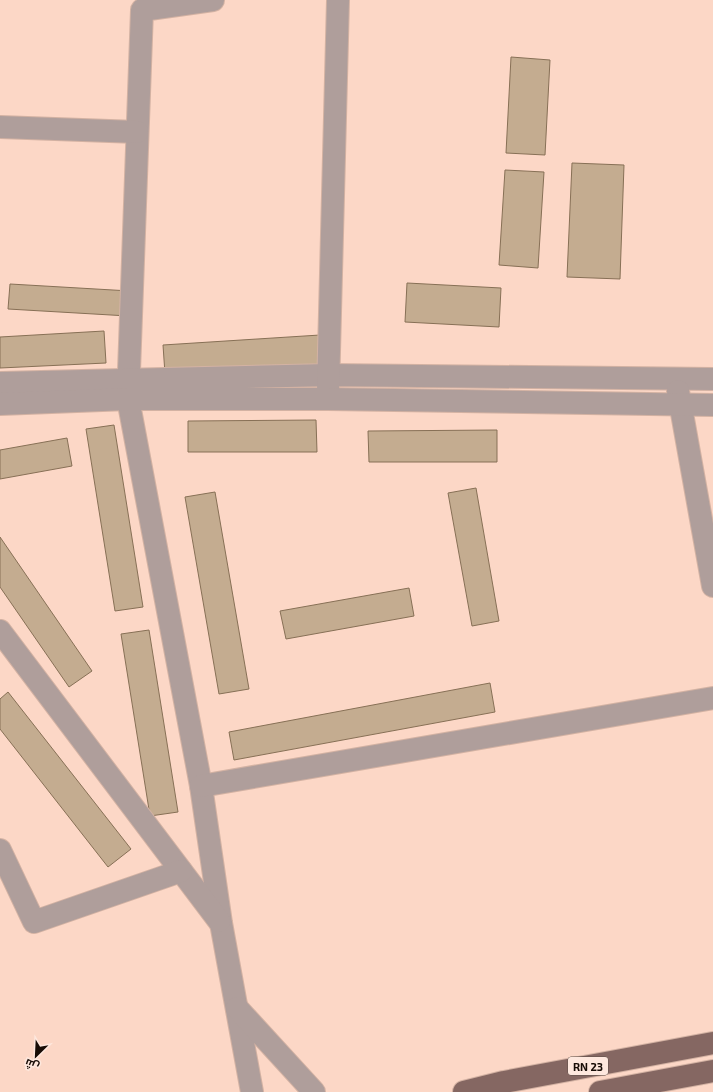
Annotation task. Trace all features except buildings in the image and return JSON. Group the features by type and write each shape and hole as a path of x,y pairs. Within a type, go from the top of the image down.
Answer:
{"main road":[{"name":"RN 23","path":"464,1092 504,1082 713,1042"},
{"name":"RN 23","path":"600,1092 713,1071"}],"street":[{"path":"213,0 142,10 129,389 201,786 221,923 252,1092"},
{"path":"328,399 338,0"},
{"path":"0,127 138,132"},
{"path":"0,404 129,389 329,375 713,378"},
{"path":"676,378 713,586"},
{"path":"0,382 328,399 713,405"},
{"path":"0,631 221,923"},
{"path":"201,786 713,698"},
{"path":"0,850 34,922 182,871"},
{"path":"237,1008 314,1092"}]}
